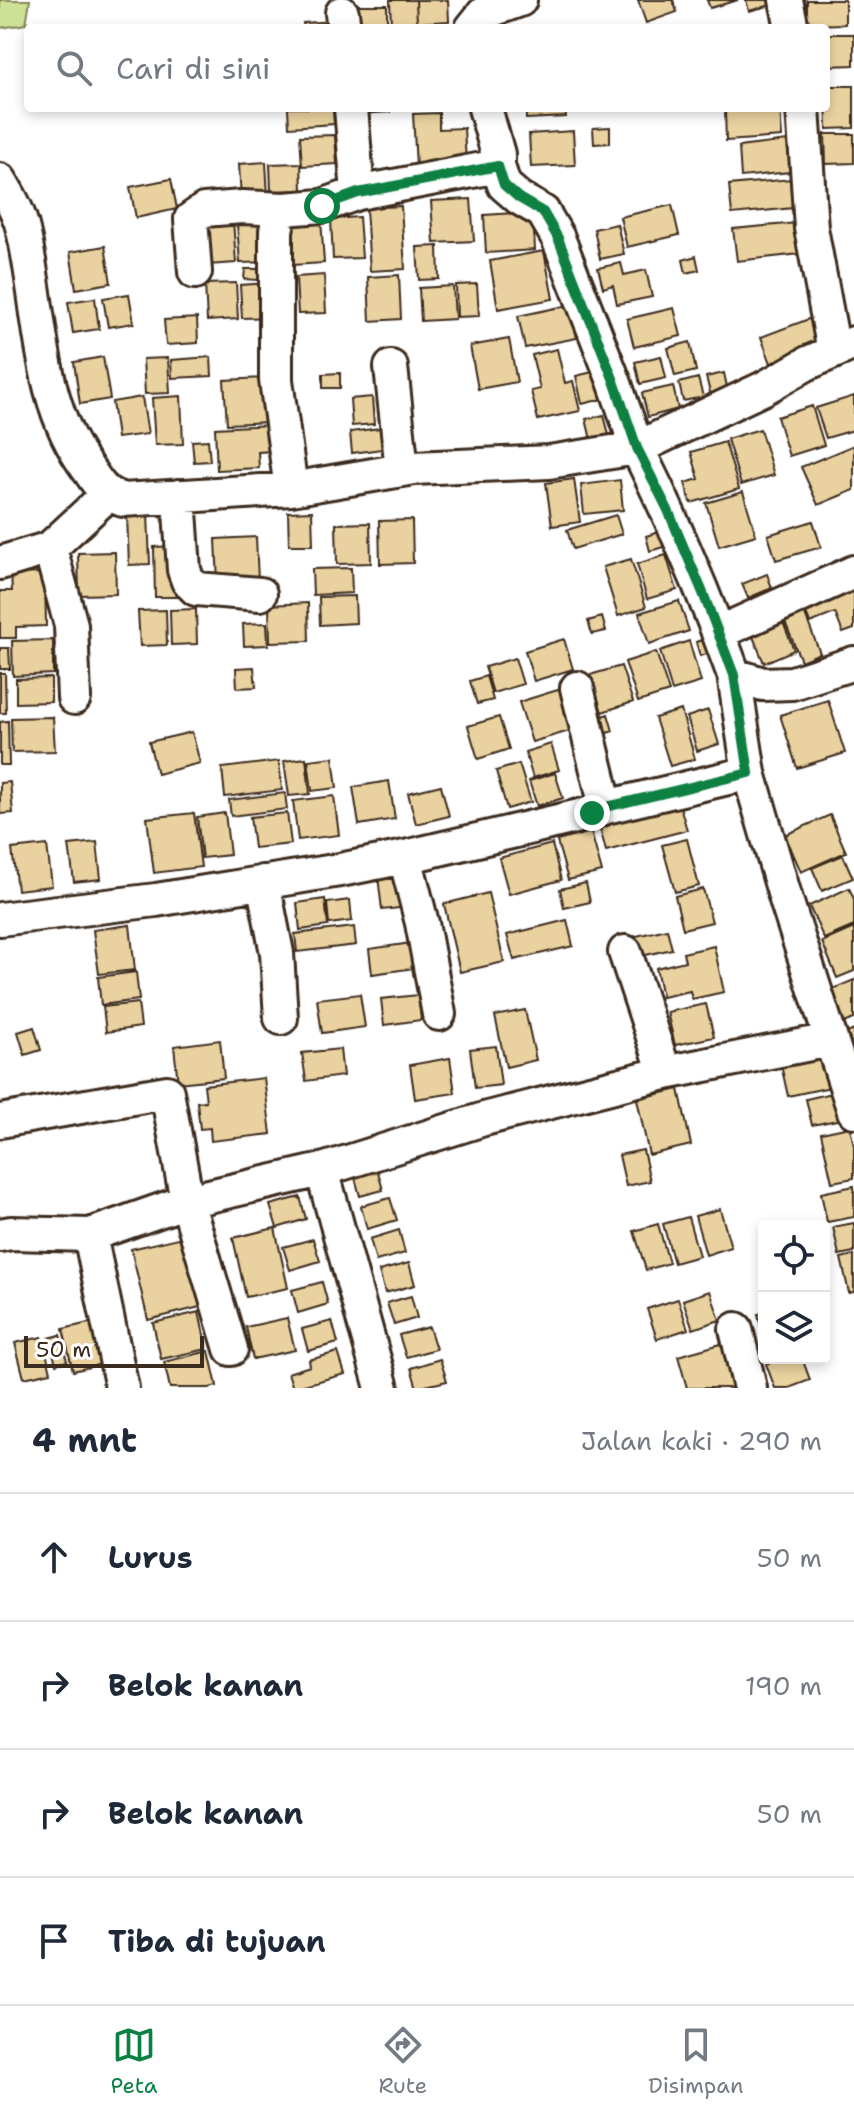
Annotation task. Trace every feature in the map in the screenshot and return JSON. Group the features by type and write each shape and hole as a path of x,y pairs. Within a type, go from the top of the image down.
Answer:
{"street":[{"path":"475,24 484,13 520,0"},
{"path":"786,0 791,24"},
{"path":"351,112 358,193"},
{"path":"486,112 504,185 543,212 558,238 637,448 668,510 734,675 749,773 854,1111"},
{"path":"0,180 11,197 23,227 49,388 81,460 107,495 123,500 291,489 402,470 549,462 637,448 844,347 811,228 803,112"},
{"path":"195,272 191,219 204,210 322,206 358,193 498,166"},
{"path":"284,209 276,231 276,380 291,489"},
{"path":"391,367 402,470"},
{"path":"0,563 50,548 107,495"},
{"path":"179,496 184,570 188,581 196,589 260,594"},
{"path":"50,548 71,625 74,698"},
{"path":"718,633 854,572"},
{"path":"734,675 763,684 792,683 854,663"},
{"path":"577,688 606,807"},
{"path":"0,919 156,900 340,870 592,813 749,773"},
{"path":"405,857 422,923 439,1014"},
{"path":"263,882 277,953 281,1018"},
{"path":"625,952 665,1073"},
{"path":"0,1235 90,1235 187,1201 322,1170 484,1119 665,1073 830,1040"},
{"path":"0,1121 167,1092 187,1201 231,1349"},
{"path":"322,1170 382,1388"},
{"path":"90,1235 122,1388"},
{"path":"736,1329 750,1388"}],"green space":[{"path":"0,0 30,0 26,24 0,28"}],"building":[{"path":"390,0 416,0 417,23 391,24"},
{"path":"416,0 448,0 449,21 417,23"},
{"path":"638,0 673,0 677,12 646,23"},
{"path":"707,0 738,0 710,8"},
{"path":"746,0 778,0 779,3 749,11"},
{"path":"807,0 845,0 845,24 807,24"},
{"path":"353,5 387,5 387,24 353,24"},
{"path":"337,21 337,24 303,24"},
{"path":"830,34 854,34 854,65 830,66"},
{"path":"830,86 854,86 854,128 827,129"},
{"path":"288,112 333,112 334,124 289,127"},
{"path":"526,112 565,112 566,117 526,119"},
{"path":"725,112 780,112 782,137 726,141"},
{"path":"439,113 439,129 464,128 466,163 416,166 413,114"},
{"path":"610,127 610,143 594,144 593,128"},
{"path":"573,131 575,165 531,167 529,134"},
{"path":"825,134 854,134 854,163 826,164"},
{"path":"335,135 337,164 302,166 300,136"},
{"path":"787,141 790,172 741,177 739,147"},
{"path":"266,162 268,198 241,199 239,164"},
{"path":"301,163 302,190 271,191 270,164"},
{"path":"171,179 177,209 136,218 130,187"},
{"path":"791,179 793,208 732,214 729,185"},
{"path":"471,199 474,241 434,243 431,201"},
{"path":"672,205 679,235 627,247 620,217"},
{"path":"401,206 405,269 370,271 366,208"},
{"path":"533,212 535,250 486,253 484,215"},
{"path":"359,217 362,258 333,259 331,219"},
{"path":"321,219 324,263 292,265 289,220"},
{"path":"233,220 236,263 207,265 204,221"},
{"path":"268,222 270,262 240,263 237,224"},
{"path":"797,223 800,254 737,261 733,229"},
{"path":"617,224 624,254 600,259 594,229"},
{"path":"105,246 111,283 76,289 70,252"},
{"path":"438,246 439,279 419,280 417,247"},
{"path":"544,251 553,299 498,309 490,261"},
{"path":"696,256 699,270 686,273 683,260"},
{"path":"621,263 624,275 646,270 652,297 617,304 613,285 603,288 598,268"},
{"path":"245,269 258,269 258,280 244,279"},
{"path":"324,275 326,313 298,314 296,277"},
{"path":"399,275 401,319 370,321 368,277"},
{"path":"236,283 238,319 207,321 205,284"},
{"path":"269,283 271,317 242,318 240,285"},
{"path":"477,284 479,316 457,317 456,285"},
{"path":"453,286 455,319 421,321 419,288"},
{"path":"129,294 134,323 108,327 103,298"},
{"path":"95,298 99,329 73,333 68,302"},
{"path":"570,305 577,338 525,348 518,316"},
{"path":"674,308 681,336 634,347 627,319"},
{"path":"814,317 828,351 774,371 761,337"},
{"path":"197,318 198,343 166,345 164,320"},
{"path":"509,339 517,382 478,389 470,346"},
{"path":"690,342 696,371 675,376 668,348"},
{"path":"557,349 565,383 573,381 580,411 538,420 531,391 540,389 532,355"},
{"path":"661,356 666,378 640,384 635,362"},
{"path":"103,357 110,399 80,404 74,362"},
{"path":"211,357 212,376 172,378 171,360"},
{"path":"168,358 170,393 145,394 143,359"},
{"path":"605,369 611,397 582,404 576,376"},
{"path":"340,373 340,388 323,388 323,374"},
{"path":"724,373 729,396 712,400 706,377"},
{"path":"266,378 269,422 227,424 224,380"},
{"path":"698,378 703,397 683,401 679,383"},
{"path":"673,386 678,409 648,417 642,393"},
{"path":"181,396 183,444 155,445 152,398"},
{"path":"854,396 854,430 826,438 816,408"},
{"path":"142,397 148,434 117,438 112,402"},
{"path":"372,397 374,424 352,426 350,399"},
{"path":"812,406 824,445 789,456 777,417"},
{"path":"604,415 612,447 594,452 586,419"},
{"path":"271,425 273,451 258,452 259,468 217,470 215,428"},
{"path":"380,428 382,449 352,453 350,432"},
{"path":"760,429 774,475 741,485 727,439"},
{"path":"208,440 210,461 194,462 192,441"},
{"path":"725,442 739,489 691,503 685,483 699,479 691,452"},
{"path":"854,445 854,490 818,505 801,467"},
{"path":"574,479 580,522 552,526 546,483"},
{"path":"620,480 623,510 584,514 581,485"},
{"path":"743,492 756,535 719,546 706,503"},
{"path":"312,511 313,545 289,545 288,512"},
{"path":"148,514 150,564 129,565 127,515"},
{"path":"616,515 622,534 573,549 567,530"},
{"path":"412,520 413,563 380,564 379,521"},
{"path":"813,521 821,547 776,560 768,535"},
{"path":"370,523 371,563 337,564 336,524"},
{"path":"669,529 673,544 650,551 646,536"},
{"path":"256,537 258,581 218,583 216,539"},
{"path":"179,546 180,597 155,597 154,547"},
{"path":"115,552 116,594 79,595 78,553"},
{"path":"666,555 677,590 647,599 637,564"},
{"path":"631,559 646,607 618,616 603,567"},
{"path":"351,568 352,593 313,595 312,569"},
{"path":"45,573 46,626 16,627 16,638 0,638 0,591 12,591 11,574"},
{"path":"767,574 772,588 748,598 742,584"},
{"path":"854,580 854,629 843,633 835,613 810,623 800,600"},
{"path":"355,596 356,623 320,625 319,597"},
{"path":"679,601 689,631 649,644 639,613"},
{"path":"800,602 820,653 801,661 780,610"},
{"path":"308,603 309,641 270,642 269,605"},
{"path":"196,609 197,644 171,645 170,610"},
{"path":"166,610 167,645 140,646 138,611"},
{"path":"780,615 794,650 764,663 749,627"},
{"path":"602,617 606,631 592,634 588,621"},
{"path":"267,623 268,645 244,646 243,624"},
{"path":"713,636 718,651 700,656 696,642"},
{"path":"564,639 573,669 534,681 525,651"},
{"path":"53,640 53,674 13,676 12,641"},
{"path":"689,641 701,682 672,691 660,651"},
{"path":"0,648 9,648 10,669 0,669"},
{"path":"656,652 669,692 638,702 625,662"},
{"path":"515,658 523,684 493,693 485,667"},
{"path":"621,666 633,702 602,712 590,675"},
{"path":"254,667 256,687 237,688 236,668"},
{"path":"0,673 5,673 6,713 0,713"},
{"path":"486,676 493,700 477,704 470,681"},
{"path":"51,678 51,702 16,703 16,679"},
{"path":"561,689 573,730 532,742 519,702"},
{"path":"828,700 845,753 797,768 780,715"},
{"path":"681,710 695,759 670,766 655,718"},
{"path":"708,710 719,744 697,751 687,717"},
{"path":"608,714 613,731 598,736 593,719"},
{"path":"53,717 55,751 12,752 11,718"},
{"path":"499,717 509,749 478,759 468,726"},
{"path":"8,721 9,765 0,765 0,722"},
{"path":"192,732 200,763 157,774 149,742"},
{"path":"551,744 559,770 533,778 525,752"},
{"path":"333,757 337,788 312,791 308,760"},
{"path":"306,758 310,794 289,796 284,761"},
{"path":"279,761 282,790 225,797 222,768"},
{"path":"519,764 531,802 507,809 496,771"},
{"path":"555,773 563,798 537,806 529,781"},
{"path":"389,781 395,819 359,825 353,787"},
{"path":"10,782 13,813 0,814 0,783"},
{"path":"441,785 449,816 416,824 408,793"},
{"path":"285,793 287,809 231,816 229,800"},
{"path":"334,796 339,835 298,840 293,801"},
{"path":"677,796 687,830 606,851 597,817"},
{"path":"194,813 201,867 154,873 147,818"},
{"path":"225,813 230,855 202,858 197,817"},
{"path":"287,813 291,844 254,848 250,817"},
{"path":"830,815 846,852 801,872 785,835"},
{"path":"591,832 602,872 568,880 557,841"},
{"path":"687,839 699,886 675,892 662,845"},
{"path":"97,842 101,879 74,882 69,845"},
{"path":"552,844 561,880 509,894 499,858"},
{"path":"47,845 52,886 17,890 12,849"},
{"path":"843,855 853,878 822,891 812,868"},
{"path":"403,873 408,907 382,910 378,876"},
{"path":"586,883 590,902 564,908 560,889"},
{"path":"849,888 854,899 854,926 824,939 809,906"},
{"path":"703,889 712,922 683,929 675,896"},
{"path":"488,893 504,962 460,972 444,904"},
{"path":"325,899 328,926 300,930 297,903"},
{"path":"350,900 352,921 329,924 327,903"},
{"path":"567,920 573,946 514,960 507,935"},
{"path":"130,925 135,970 99,974 93,930"},
{"path":"354,927 356,945 297,952 295,934"},
{"path":"854,928 854,971 837,978 822,942"},
{"path":"667,929 672,949 637,957 632,937"},
{"path":"419,942 422,967 372,974 369,949"},
{"path":"714,946 724,992 692,999 690,991 662,997 656,968 685,961 683,953"},
{"path":"136,972 139,1000 101,1005 98,977"},
{"path":"854,980 854,1019 842,1024 828,991"},
{"path":"360,994 365,1027 322,1033 317,999"},
{"path":"418,995 421,1020 384,1025 381,999"},
{"path":"138,1003 141,1027 106,1032 103,1007"},
{"path":"706,1004 714,1037 675,1045 667,1012"},
{"path":"525,1010 536,1060 506,1067 495,1016"},
{"path":"34,1027 41,1050 25,1055 18,1032"},
{"path":"854,1030 854,1049 847,1033"},
{"path":"220,1040 224,1078 178,1083 174,1046"},
{"path":"496,1046 501,1085 475,1088 470,1049"},
{"path":"340,1049 343,1076 306,1081 302,1053"},
{"path":"833,1054 840,1085 788,1096 781,1065"},
{"path":"450,1058 455,1093 415,1099 410,1065"},
{"path":"264,1078 271,1134 211,1141 210,1128 200,1129 197,1102 206,1101 204,1085"},
{"path":"679,1089 691,1145 649,1155 637,1099"},
{"path":"841,1091 847,1118 812,1125 806,1099"},
{"path":"850,1127 854,1146 854,1178 832,1182 821,1133"},
{"path":"643,1150 650,1181 626,1186 619,1155"},
{"path":"377,1168 383,1190 360,1196 354,1174"},
{"path":"854,1186 854,1217 827,1220 821,1193"},
{"path":"300,1197 306,1219 277,1228 270,1205"},
{"path":"390,1198 397,1220 367,1229 361,1206"},
{"path":"720,1209 731,1247 706,1255 695,1216"},
{"path":"688,1217 699,1256 674,1263 663,1224"},
{"path":"854,1223 854,1252 839,1255 833,1227"},
{"path":"658,1224 669,1263 646,1270 634,1231"},
{"path":"275,1228 288,1288 246,1297 233,1238"},
{"path":"399,1230 405,1253 376,1261 370,1239"},
{"path":"191,1235 208,1305 148,1320 131,1249"},
{"path":"313,1239 320,1261 290,1270 283,1247"},
{"path":"854,1255 854,1292 849,1293 841,1258"},
{"path":"409,1263 415,1285 385,1293 379,1271"},
{"path":"322,1282 328,1304 298,1313 292,1290"},
{"path":"710,1291 720,1320 693,1329 683,1300"},
{"path":"411,1296 417,1318 394,1325 387,1303"},
{"path":"678,1299 688,1329 657,1339 647,1309"},
{"path":"199,1312 207,1349 161,1359 153,1323"},
{"path":"287,1318 295,1350 253,1359 246,1327"},
{"path":"332,1321 338,1343 308,1351 302,1329"},
{"path":"93,1322 102,1364 73,1371 63,1329"},
{"path":"429,1327 436,1349 406,1357 399,1335"},
{"path":"60,1335 67,1361 56,1364 49,1338"},
{"path":"42,1337 51,1372 24,1378 15,1343"},
{"path":"728,1342 741,1388 687,1388 678,1356"},
{"path":"209,1351 217,1386 170,1388 164,1362"},
{"path":"338,1352 345,1374 293,1388 288,1373 310,1366 309,1360"},
{"path":"440,1359 447,1381 417,1388 411,1368"},
{"path":"766,1364 804,1364 810,1380 789,1388 775,1388"}],"route":[{"path":"322,206 358,193 498,166 504,185 543,212 558,238 637,448 668,510 734,675 749,773 592,813"}]}
